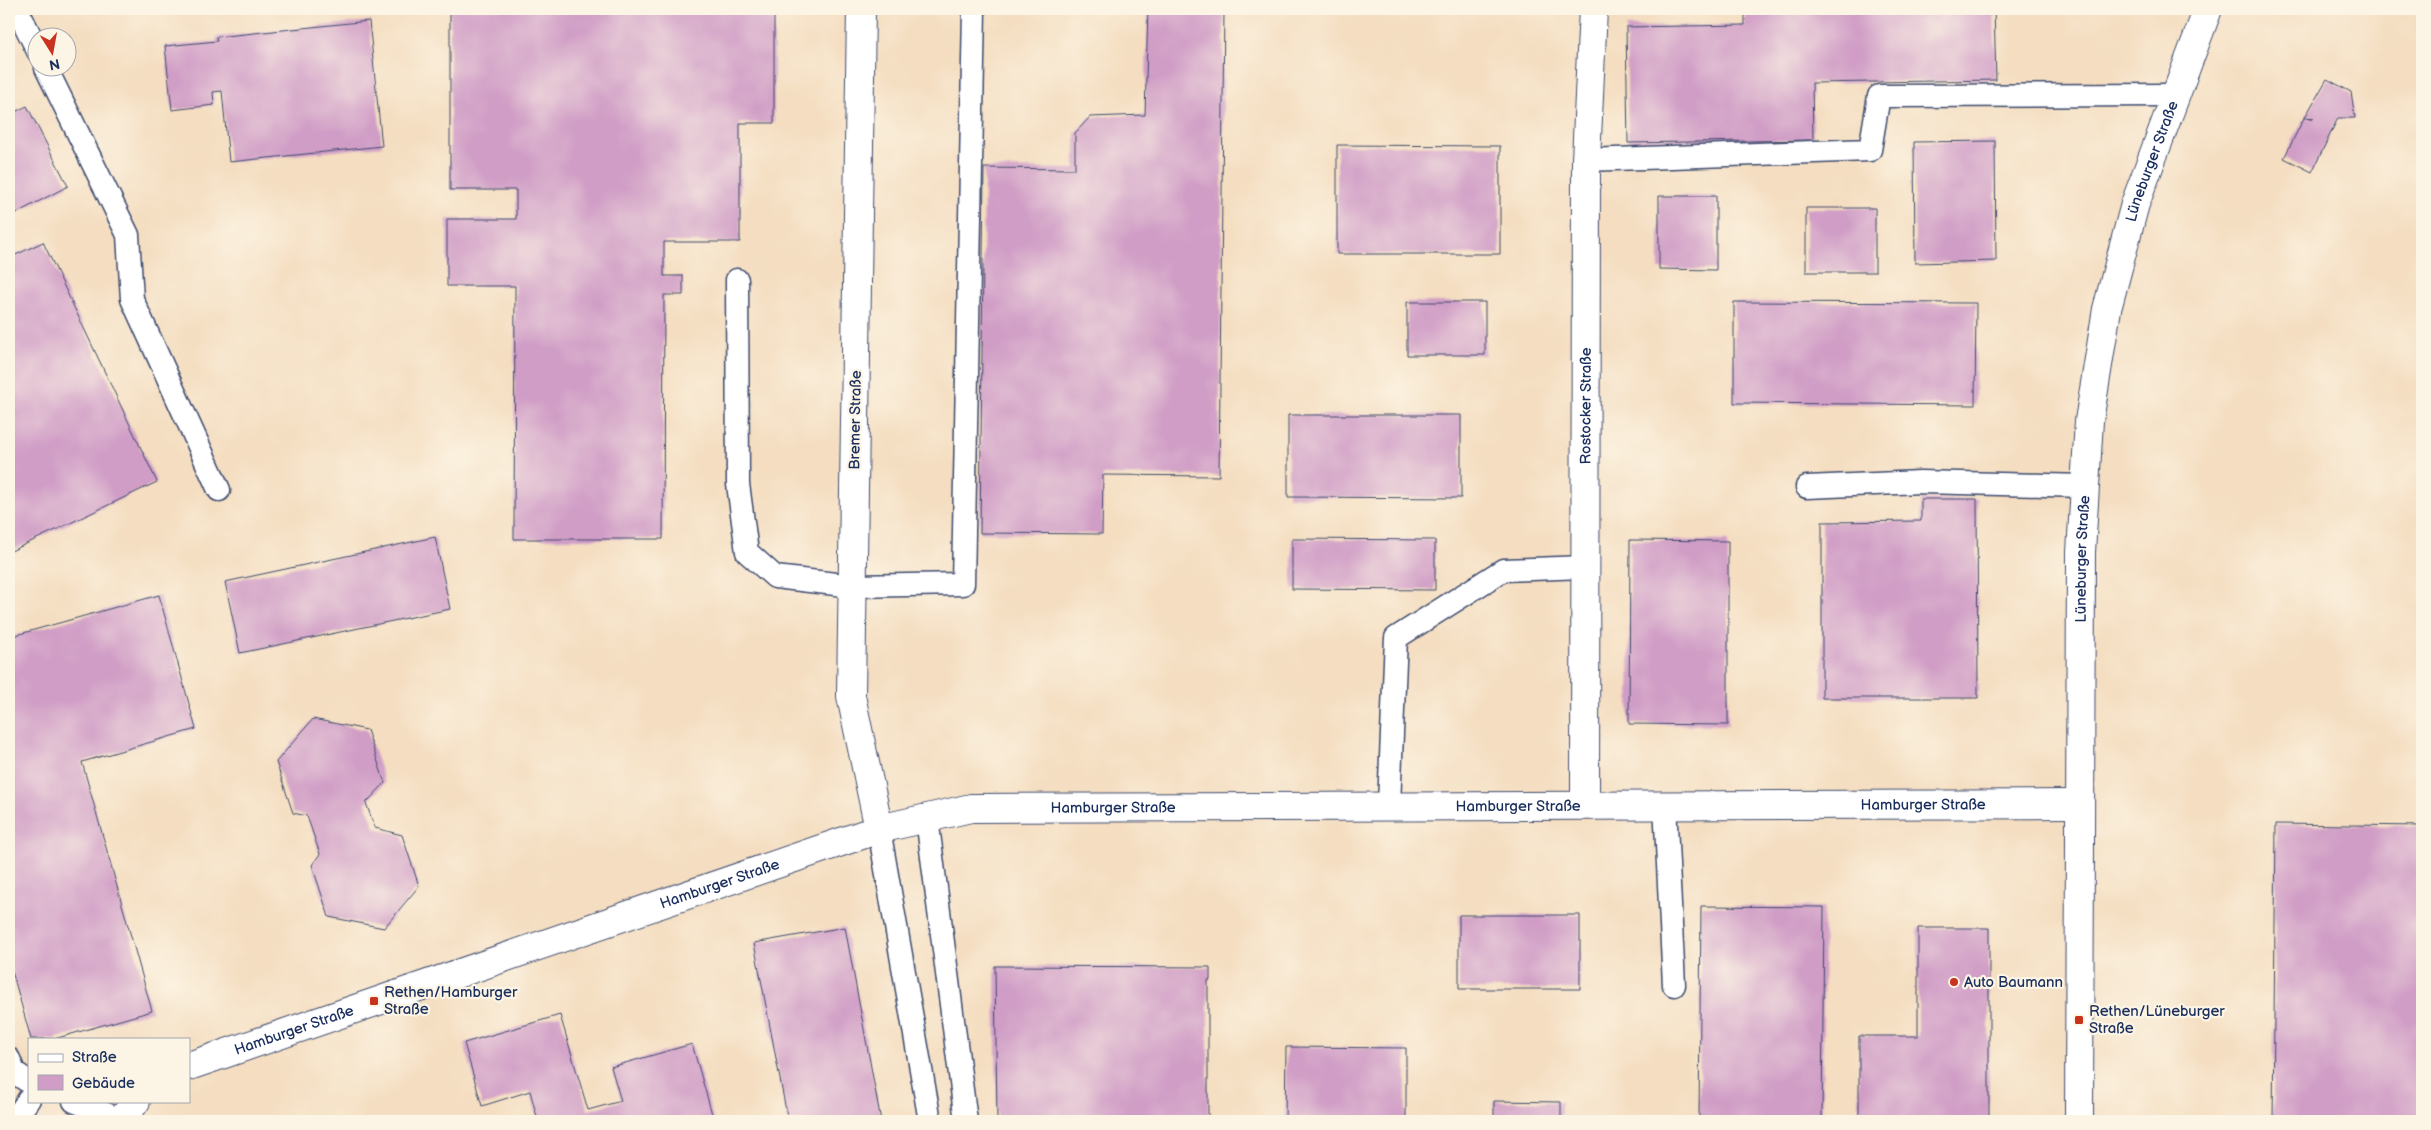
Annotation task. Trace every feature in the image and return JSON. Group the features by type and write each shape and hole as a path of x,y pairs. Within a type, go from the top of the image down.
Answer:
{"street":[{"name":"Bremer Straße","path":"861,9 851,696 879,829"},
{"name":"Rostocker Straße","path":"1585,804 1586,160 1593,9"},
{"name":"Lüneburger Straße","path":"2079,1121 2081,552 2089,421 2107,309 2135,204 2206,10"},
{"name":"Hamburger Straße","path":"190,1066 879,829 971,808 1585,804 2080,804"}],"lane":[{"path":"17,9 28,31"},
{"path":"737,280 738,484 747,552 775,577 853,586 963,584 974,9"},
{"path":"51,78 128,235 132,299 219,490"},
{"path":"1586,160 1870,150 1879,96 2175,95"},
{"path":"1807,487 1920,482 2085,486"},
{"path":"1389,805 1396,638 1502,570 1585,567"},
{"path":"1664,804 1674,985"},
{"path":"927,818 966,1121"},
{"path":"879,829 930,1121"},
{"path":"9,1059 14,1072 28,1081"},
{"path":"14,1121 28,1100"},
{"path":"78,1102 126,1114"}],"building":[{"path":"450,9 774,9 774,123 740,123 740,242 664,242 664,276 683,276 683,295 664,295 663,539 514,539 515,286 447,286 447,219 516,219 516,190 450,190"},
{"path":"1148,9 1224,9 1219,476 1103,475 1102,534 980,533 984,168 1075,169 1075,133 1090,117 1145,115"},
{"path":"1745,9 1994,9 1996,80 1812,83 1813,140 1628,143 1626,27 1745,25"},
{"path":"369,21 382,146 229,162 222,91 213,92 214,105 172,110 165,46 217,41 216,37"},
{"path":"2327,79 2351,92 2355,118 2338,118 2312,172 2284,158 2304,118 2314,118 2305,117"},
{"path":"27,106 68,186 9,217 9,115"},
{"path":"1995,141 1996,261 1915,263 1914,142"},
{"path":"1337,145 1500,146 1500,254 1337,254"},
{"path":"1659,196 1716,196 1716,270 1659,269"},
{"path":"1806,208 1875,208 1875,272 1806,272"},
{"path":"43,242 157,482 9,552 9,258"},
{"path":"1407,302 1485,302 1485,355 1407,355"},
{"path":"1734,302 1976,303 1975,405 1734,403"},
{"path":"1288,415 1461,415 1461,498 1288,497"},
{"path":"1921,499 1977,499 1978,698 1822,698 1822,522 1921,521"},
{"path":"435,537 450,609 240,653 225,582"},
{"path":"1292,539 1435,540 1435,590 1292,589"},
{"path":"1630,540 1728,541 1728,725 1629,724"},
{"path":"159,595 196,729 82,762 152,1011 58,1038 31,1038 9,960 9,637"},
{"path":"313,719 367,730 385,783 366,803 375,828 402,835 419,886 384,928 329,917 312,865 320,854 307,816 293,813 276,762"},
{"path":"2276,824 2422,826 2422,1121 2273,1121"},
{"path":"1701,906 1824,907 1822,1121 1699,1121"},
{"path":"1459,915 1580,915 1580,989 1459,989"},
{"path":"845,927 881,1121 788,1121 754,943"},
{"path":"1918,928 1989,928 1989,1121 1859,1121 1859,1036 1918,1036"},
{"path":"995,966 1210,967 1210,980 1208,980 1208,1121 997,1121"},
{"path":"560,1015 588,1110 621,1101 611,1067 692,1044 714,1121 538,1121 530,1091 482,1106 464,1043"},
{"path":"1286,1047 1406,1048 1406,1121 1285,1121"},
{"path":"1494,1101 1561,1102 1561,1121 1494,1121"}],"place":[{"name":"Auto Baumann","path":"1954,982"},
{"name":"Rethen/Hamburger Straße","path":"374,1001"},
{"name":"Rethen/Lüneburger Straße","path":"2079,1020"}]}
